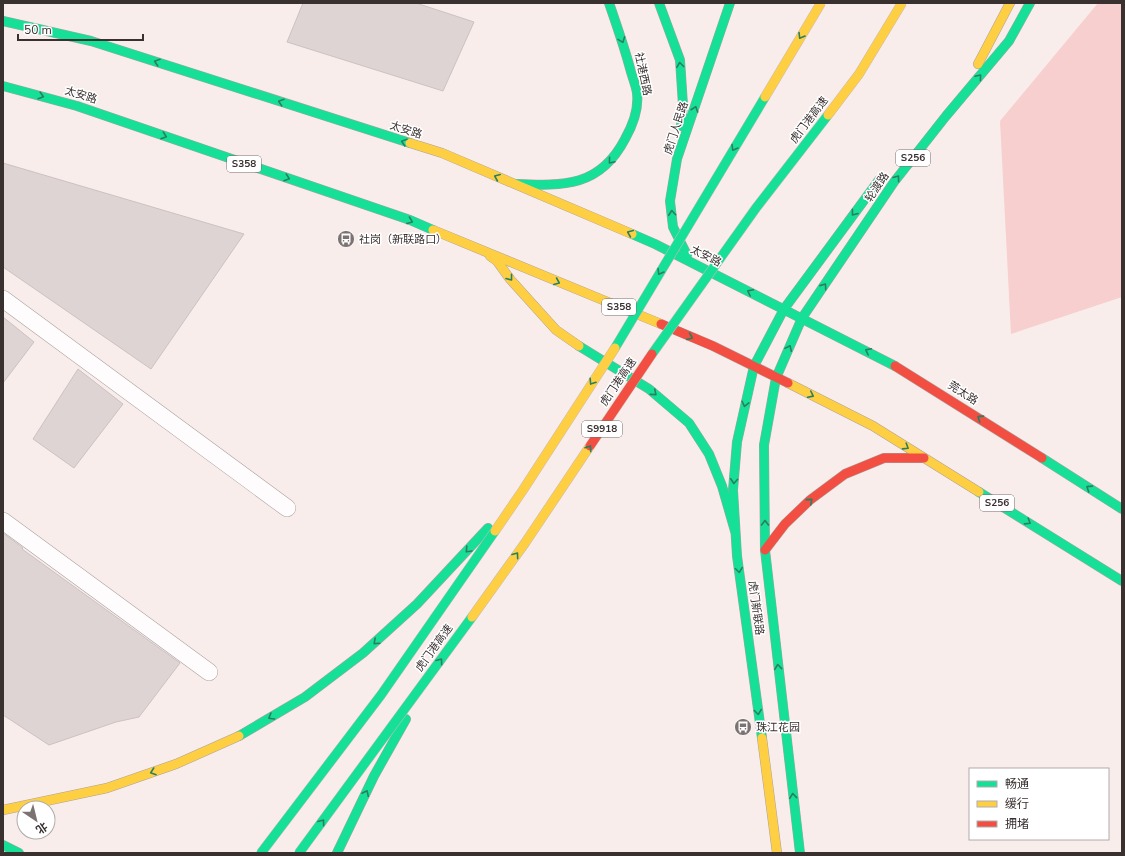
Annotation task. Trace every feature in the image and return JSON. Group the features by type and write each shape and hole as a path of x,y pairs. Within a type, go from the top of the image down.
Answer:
{"main road":[{"name":"社港西路","path":"514,184 546,186 578,182 604,169 622,148 634,120 638,97 625,48 609,3"},
{"path":"659,3 680,60 683,105 677,159"},
{"name":"虎门人民路","path":"690,262 673,227 670,201 677,159 730,3"},
{"name":"虎门港高速","path":"260,853 381,695 523,490 614,348 821,3"},
{"name":"虎门港高速","path":"298,853 525,543 645,364 751,214 859,74 902,3"},
{"path":"959,86 978,65 1010,3"},
{"name":"轮渡路","path":"776,378 802,318 894,182 946,116 1010,41 1030,3"},
{"name":"太安路","path":"3,21 91,41 442,154 655,244 784,309"},
{"name":"太安路","path":"3,86 77,106 410,220 713,346 754,366"},
{"name":"轮渡路","path":"754,366 784,309 884,173"},
{"path":"483,250 497,261 519,290 556,330 583,349 649,389 689,423 709,454 722,486 735,531"},
{"name":"莞太路","path":"784,309 904,370 1122,509"},
{"name":"S256","path":"754,366 873,426 1122,581"},
{"name":"虎门新联路","path":"754,366 737,442 733,490 738,564 777,853"},
{"name":"虎门新联路","path":"776,378 764,445 765,550 800,853"},
{"path":"765,550 785,524 810,500 845,474 884,458 924,458"},
{"path":"3,810 106,788 176,764 242,734 305,697 363,653 417,604 523,490"},
{"path":"337,853 374,776 431,673"},
{"path":"3,845 19,853"}],"street":[{"path":"3,299 287,508"},
{"path":"3,521 208,672"}],"shaded area":[{"path":"1098,3 1122,3 1122,297 1011,334 1000,121"}],"building":[{"path":"303,3 416,3 474,22 443,91 287,42"},
{"path":"3,163 244,234 151,369 3,267"},
{"path":"3,317 34,342 3,383"},
{"path":"78,369 123,404 74,468 33,439"},
{"path":"3,533 23,548 22,549 180,663 139,717 116,722 49,745 3,715"}],"traffic: fast":[{"path":"516,184 550,185 579,180 592,175 604,167 615,155 628,134 636,111 637,93 624,46 609,3"},
{"path":"659,3 680,60 683,105 681,126"},
{"path":"687,255 673,227 670,201 677,159 730,3"},
{"path":"776,378 802,318 894,182 946,116 1009,41 1030,3"},
{"path":"3,21 91,41 410,143"},
{"path":"3,86 77,106 410,220 433,230"},
{"path":"615,348 765,97"},
{"path":"652,354 756,208 828,115"},
{"path":"754,366 784,309 879,180"},
{"path":"632,234 655,244 895,366"},
{"path":"579,346 649,389 689,423 709,454 722,486 735,531"},
{"path":"754,366 737,442 733,490 737,556 762,738"},
{"path":"776,378 764,445 765,550 800,853"},
{"path":"1042,458 1122,509"},
{"path":"979,492 1122,581"},
{"path":"239,736 305,697 363,653 417,604 488,528"},
{"path":"261,853 381,695 495,531"},
{"path":"299,853 472,617"},
{"path":"337,853 374,776 406,719"},
{"path":"3,845 19,853"}],"traffic: slow":[{"path":"765,97 821,3"},
{"path":"828,115 859,74 902,3"},
{"path":"978,64 1010,3"},
{"path":"410,143 442,153 632,234"},
{"path":"433,230 661,324"},
{"path":"490,256 497,261 510,279 556,330 579,346"},
{"path":"495,531 615,348"},
{"path":"788,383 873,426 979,492"},
{"path":"472,617 525,543 590,446"},
{"path":"3,810 107,788 176,764 239,736"},
{"path":"762,738 777,853"}],"traffic: jam":[{"path":"661,324 713,346 788,383"},
{"path":"590,446 652,354"},
{"path":"895,366 1042,458"},
{"path":"765,550 785,524 810,500 845,474 884,458 924,458"}],"place":[{"name":"社岗（新联路口）","path":"346,239"},
{"name":"珠江花园","path":"743,727"}]}
